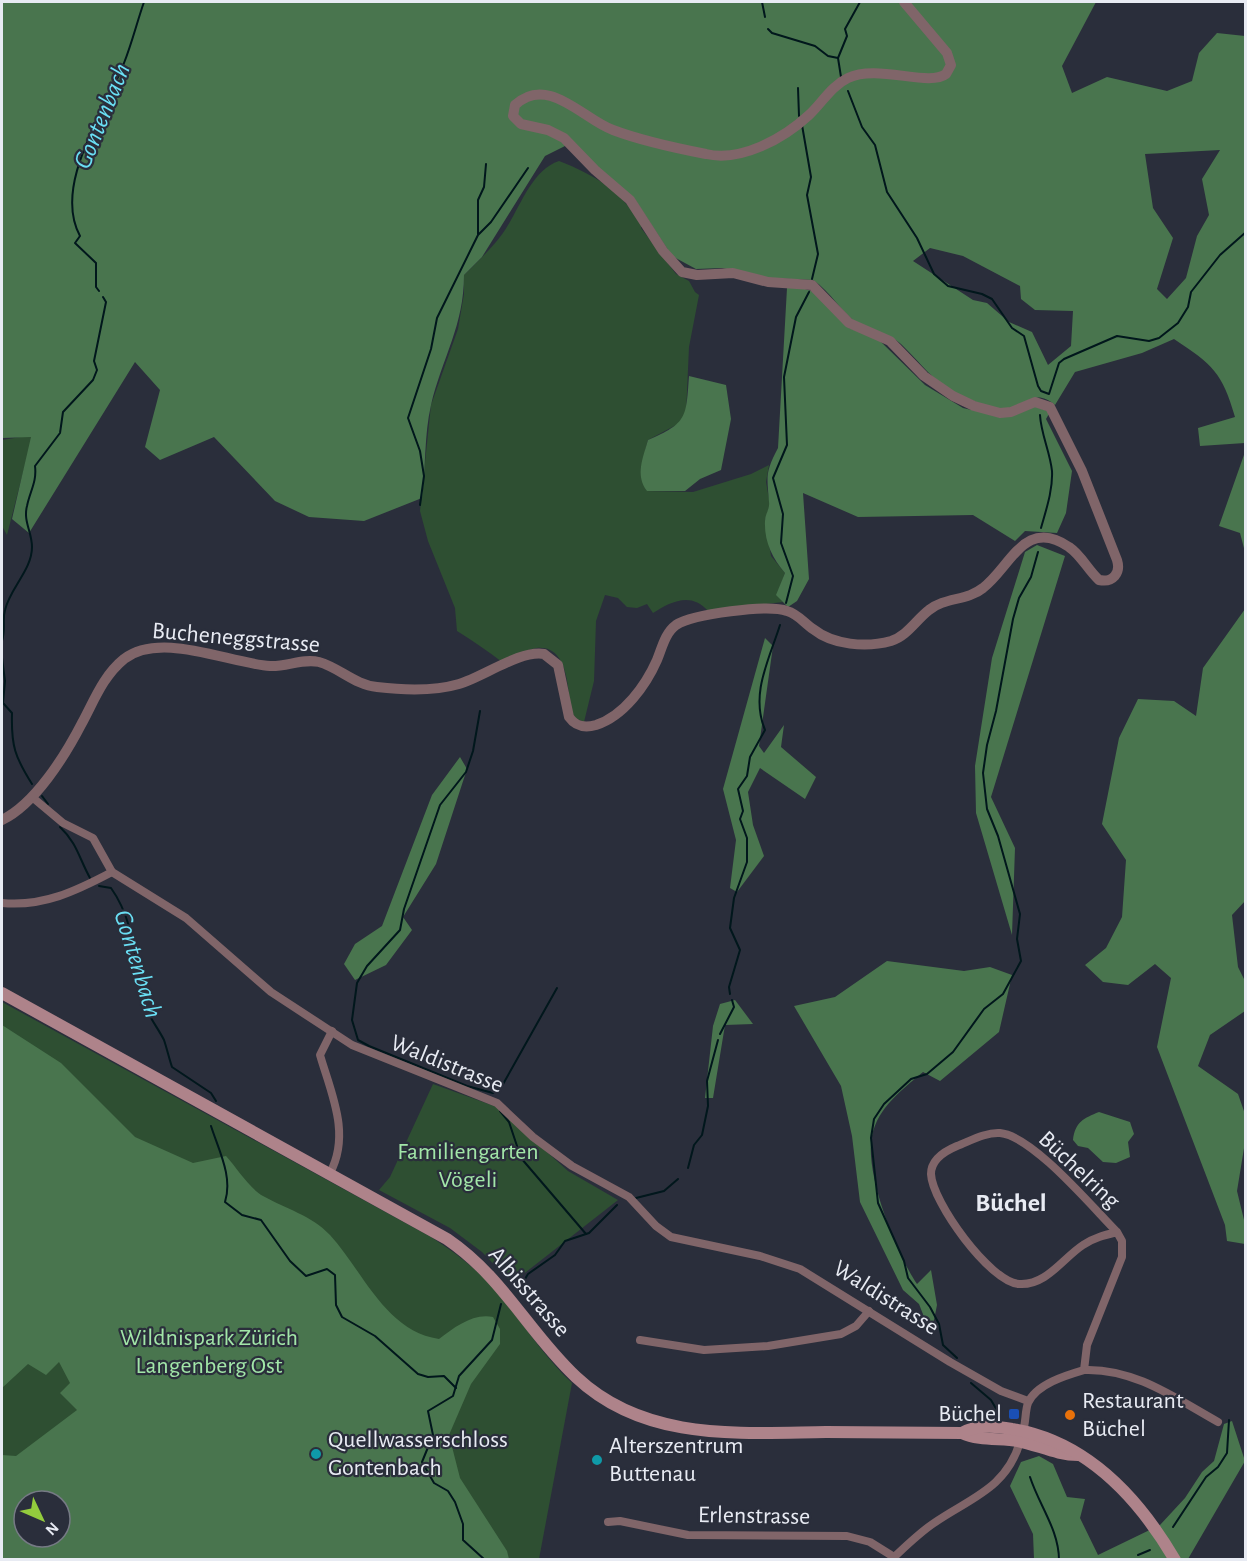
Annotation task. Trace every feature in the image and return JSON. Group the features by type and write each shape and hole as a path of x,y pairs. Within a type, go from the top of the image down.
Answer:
{"main road":[{"name":"Albisstrasse","path":"2,993 330,1173 459,1247 492,1276 555,1356 577,1378 614,1404 649,1420 682,1429 726,1433 962,1433 983,1427 1067,1445 1130,1496 1175,1560"}],"street":[{"name":"Bucheneggstrasse","path":"2,820 20,809 32,797 73,739 108,676 126,658 145,649 177,649 267,666 318,662 361,684 383,688 453,685 540,653 552,658 558,665 569,717 574,723 587,727 612,717 631,700 652,670 668,633 678,624 688,620 777,608 792,613 817,632 834,640 858,644 887,642 905,633 939,603 978,592 1021,546 1039,538 1054,540 1069,547 1099,580 1106,581 1115,577 1119,568 1117,560 1082,471 1055,411 1048,405 1035,402 1011,412 1000,412 974,406 953,396 924,376 890,341 852,325 818,290 809,284 768,282 725,272 697,275 682,272 663,251 627,196 595,170 564,138 548,130 518,122 513,112 515,105 522,100 551,97 576,106 615,131 704,154 731,157 759,147 795,126 837,85 856,75 881,73 930,78 946,74 951,65 947,53 904,2"},
{"name":"Waldistrasse","path":"32,797 63,823 93,838 112,872 186,918 271,992 352,1045 497,1103 533,1137 572,1166 629,1197 656,1226 670,1237 760,1256 800,1269 1001,1391 1028,1401"},
{"path":"2,903 24,904 52,900 112,872"},
{"path":"330,1173 336,1155 339,1114 321,1055 332,1031"},
{"name":"Büchelring","path":"1084,1371 1087,1345 1122,1257 1122,1241 1117,1232 1046,1161 1027,1145 1005,1134 989,1134 949,1149 938,1157 932,1167 933,1184 947,1213 981,1258 1000,1276 1013,1283 1026,1284 1043,1278 1084,1244 1117,1232"},
{"path":"640,1340 704,1350 768,1346 841,1334 856,1326 869,1311"},
{"path":"893,1558 934,1523 988,1490 1007,1468 1022,1436 1028,1401 1059,1378 1084,1371 1102,1370 1128,1374 1218,1422"},
{"name":"Erlenstrasse","path":"608,1522 620,1521 688,1535 847,1536 870,1542 893,1558"}],"green space":[{"path":"2,2 1096,2 1062,66 1072,93 1107,77 1167,91 1192,81 1199,53 1217,33 1245,36 1245,443 1200,446 1198,428 1235,417 1225,389 1214,371 1207,363 1174,339 1142,353 1075,372 1055,405 1041,398 1034,398 1004,409 987,406 965,397 935,379 896,340 859,325 813,280 769,278 722,268 696,269 672,256 634,198 567,145 545,156 482,257 464,275 463,293 456,326 431,405 422,498 364,521 309,517 275,501 214,437 160,460 145,447 160,390 135,362 29,533 12,519 31,437 2,438","holes":["1220,150 1202,179 1209,215 1197,236 1186,278 1167,299 1157,289 1173,238 1153,208 1145,154","930,248 963,256 1020,286 1021,299 1035,310 1073,311 1071,346 1048,365 1032,332 1009,322 987,303 973,300 913,261"]},
{"path":"559,161 585,172 616,193 642,224 641,228 676,274 689,281 699,295 689,347 686,414 678,424 648,440 645,451 647,491 693,492 751,474 769,465 766,482 770,505 765,520 771,556 785,573 777,595 783,602 708,611 695,601 680,600 653,613 647,604 637,608 627,607 618,598 605,595 596,621 594,681 584,722 575,718 571,712 565,671 555,654 548,649 537,648 502,662 457,631 455,608 428,541 420,511 431,405 458,329 464,294 464,275 500,237 532,183 549,166"},
{"path":"787,288 802,288 814,292 849,328 878,339 925,385 963,408 976,411 1034,406 1050,412 1046,419 1072,471 1066,513 1057,533 1025,531 1015,541 973,515 858,517 803,493 809,579 797,601 788,607 776,595 785,573 770,549 765,521 769,505 768,474 778,448"},
{"path":"689,376 726,385 731,419 721,470 700,479 685,491 647,491 641,479 641,473 648,440 671,429 682,417 687,401"},
{"path":"33,435 7,535 2,526 2,440"},
{"path":"1245,452 1245,552 1240,533 1219,526"},
{"path":"1037,545 1065,556 991,797 1015,848 1012,935 976,813 975,766 992,658 1025,552"},
{"path":"1245,609 1246,900 1232,915 1238,967 1245,981 1245,1011 1210,1035 1198,1066 1238,1094 1245,1114 1245,1142 1237,1191 1245,1224 1245,1244 1227,1241 1225,1225 1157,1047 1171,978 1155,964 1128,985 1103,982 1085,965 1106,948 1122,917 1126,860 1102,824 1119,738 1138,699 1174,701 1196,716 1203,668"},
{"path":"765,638 773,646 759,746 764,753 784,725 781,747 816,777 805,799 760,768 748,792 753,825 764,856 737,892 730,888 736,840 723,789"},
{"path":"460,757 467,769 436,864 403,917 412,930 386,965 355,980 344,964 355,944 382,926 432,795"},
{"path":"887,961 964,971 990,967 1012,975 999,1032 940,1081 923,1072 885,1108 872,1136 873,1170 891,1233 917,1284 931,1270 937,1305 931,1335 919,1304 903,1290 860,1202 852,1136 841,1086 794,1006 835,997"},
{"path":"735,1000 753,1024 725,1025 713,1098 705,1098 713,1026 720,1004"},
{"name":"Wildnispark Zürich Langenberg Ost","path":"2,1002 431,1237 466,1262 486,1280 572,1383 539,1559 2,1559"},
{"name":"Wildnispark Zürich Langenberg Ost","path":"2,1025 61,1063 135,1137 193,1163 226,1156 258,1192 307,1217 323,1228 342,1249 389,1312 420,1334 439,1339 471,1319 493,1317 500,1329 500,1344 471,1384 449,1435 460,1478 507,1551 509,1559 2,1559 2,1455 16,1456 77,1410 60,1393 70,1383 59,1362 46,1375 28,1364 2,1388"},
{"name":"Familiengarten Vögeli","path":"433,1084 497,1107 568,1171 618,1200 512,1283 482,1252 450,1228 379,1190 390,1177"},
{"path":"1099,1112 1130,1122 1134,1134 1128,1142 1130,1157 1116,1163 1103,1162 1088,1148 1078,1146 1073,1140 1078,1125 1089,1116"},
{"path":"1232,1421 1245,1461 1188,1559 1034,1559 1033,1534 1010,1486 1021,1462 1039,1456 1053,1464 1067,1497 1085,1499 1080,1518 1098,1555 1160,1525 1185,1498 1202,1472 1214,1461 1224,1424"}],"waterway":[{"name":"Gontenbach","path":"99,291 96,287 96,263 75,243 80,236 73,216 73,194 77,171 85,148 124,63 144,2"},
{"path":"762,2 765,17"},
{"path":"841,77 838,58 847,36 845,29 860,2"},
{"path":"768,29 772,33 815,46 828,56 838,58"},
{"path":"798,88 799,116"},
{"path":"848,91 862,127 875,145 887,192 917,238 934,274 948,286 982,294 992,299 1012,328 1024,336 1038,386 1041,391 1049,394 1059,363 1064,359 1117,336 1149,341 1159,338 1178,323 1188,307 1191,292 1220,255 1246,232"},
{"path":"802,125 811,177 807,195 818,254 812,279"},
{"path":"478,234 478,200 484,187 486,164"},
{"path":"420,505 424,476 420,451 408,418 431,349 437,318 478,235 491,222 528,168"},
{"path":"786,603 793,576 781,543 783,514 773,478 787,445 784,377 796,317 809,292"},
{"name":"Gontenbach","path":"2,641 4,614 8,602 31,555 32,542 26,511 34,482 35,466 60,433 63,412 93,380 97,370 94,361 106,302 103,297"},
{"path":"1040,415 1052,471 1050,493 1041,528"},
{"path":"957,1358 943,1345 939,1324 930,1307 908,1278 904,1261 878,1203 871,1138 874,1119 884,1104 911,1079 927,1074 953,1052 984,1009 1003,994 1021,961 1017,939 1020,914 998,836 987,809 983,773 1013,619 1019,598 1031,577 1038,552"},
{"path":"730,994 729,987 740,950 730,928 734,898 747,862 747,838 740,819 743,811 738,789 747,776 750,757 765,730 759,703 760,690 766,664 780,625"},
{"name":"Gontenbach","path":"2,658 5,681 3,703 12,713 15,751 32,784"},
{"path":"480,711 473,751 466,772 440,805 404,909 400,930 367,966 357,983 352,1020 358,1040 369,1046 467,1086 493,1093 502,1086 557,988"},
{"name":"Gontenbach","path":"42,796 48,804"},
{"name":"Gontenbach","path":"60,827 74,845 90,878"},
{"name":"Gontenbach","path":"99,886 111,888 125,915 130,929 144,1003 164,1040 172,1067 211,1093 216,1101"},
{"path":"720,1034 734,1007 732,1000"},
{"path":"688,1168 694,1145 702,1135 708,1106 707,1081 718,1040"},
{"path":"500,1111 509,1122 521,1158 586,1234"},
{"name":"Gontenbach","path":"211,1126 226,1174 225,1202 242,1215 261,1220 290,1261 306,1276 327,1269 335,1275 336,1305 342,1317 375,1336 418,1374 428,1377 444,1376 456,1388"},
{"path":"636,1198 664,1191 678,1179"},
{"path":"519,1289 528,1274 555,1255 565,1241 589,1233 617,1205"},
{"name":"Gontenbach","path":"485,1560 463,1540 463,1524 455,1502 448,1491 434,1483 422,1462 433,1435 428,1411 453,1396 459,1376 492,1340 501,1304"},
{"path":"971,1383 991,1400 1001,1417"},
{"path":"1173,1527 1206,1477 1218,1467 1227,1453 1229,1420"},
{"path":"1030,1477 1056,1538 1059,1560"},
{"path":"1138,1555 1150,1550"}],"place":[{"name":"Büchel","path":"1014,1414"},
{"name":"Restaurant Büchel","path":"1070,1415"},
{"name":"Quellwasserschloss Gontenbach","path":"316,1454"},
{"name":"Alterszentrum Buttenau","path":"597,1460"}],"district":[{"name":"Büchel","path":"1011,1203"}]}
